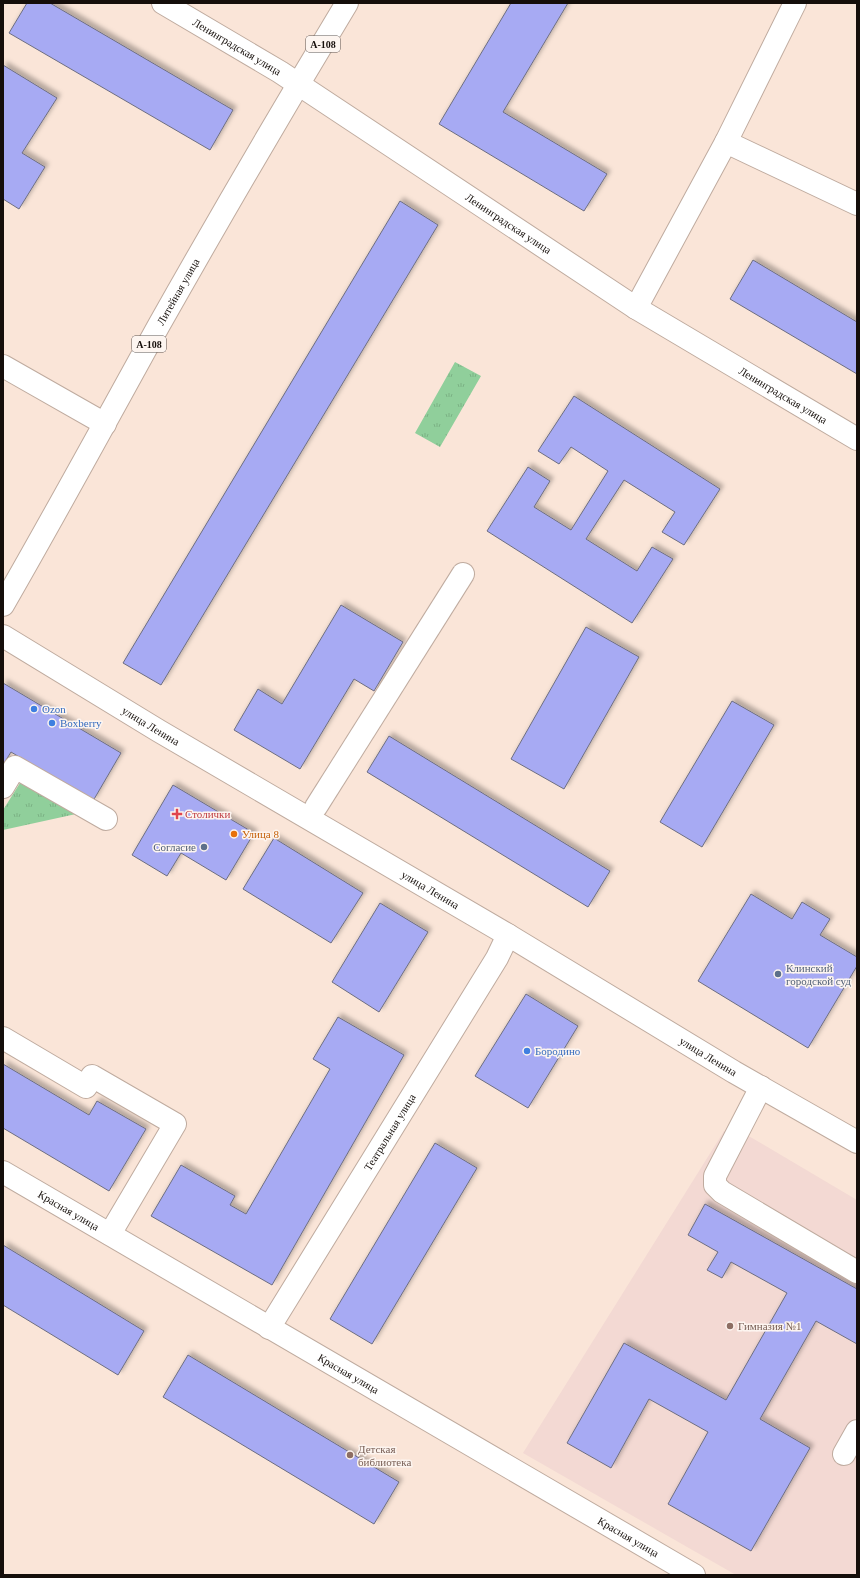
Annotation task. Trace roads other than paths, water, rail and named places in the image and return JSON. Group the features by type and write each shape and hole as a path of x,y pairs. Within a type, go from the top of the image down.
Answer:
{"main road":[{"name":"Ленинградская улица","path":"163,3 280,72 636,308 857,440"},
{"name":"Литейная улица","path":"3,605 62,503 164,318 298,84 347,3"},
{"path":"636,308 726,142 795,3"},
{"path":"726,142 857,204"},
{"path":"3,366 105,424"},
{"path":"316,807 462,574"},
{"name":"улица Ленина","path":"3,636 160,731 508,935 762,1087 855,1135"},
{"path":"3,787 15,767 106,819"},
{"name":"Театральная улица","path":"270,1328 497,958 508,935"},
{"path":"3,1038 86,1087 92,1076 175,1124 110,1234"},
{"path":"762,1087 714,1176 715,1185 722,1192 857,1272"},
{"name":"Красная улица","path":"3,1172 694,1575"},
{"path":"844,1454 857,1431"}],"place":[{"name":"Ozon","path":"34,709"},
{"name":"Boxberry","path":"52,723"},
{"name":"Столички","path":"177,814"},
{"name":"Улица 8","path":"234,834"},
{"name":"Согласие","path":"204,847"},
{"name":"Клинский городской суд","path":"778,974"},
{"name":"Бородино","path":"527,1051"},
{"name":"Гимназия №1","path":"730,1326"},
{"name":"Детская библиотека","path":"350,1455"}]}
